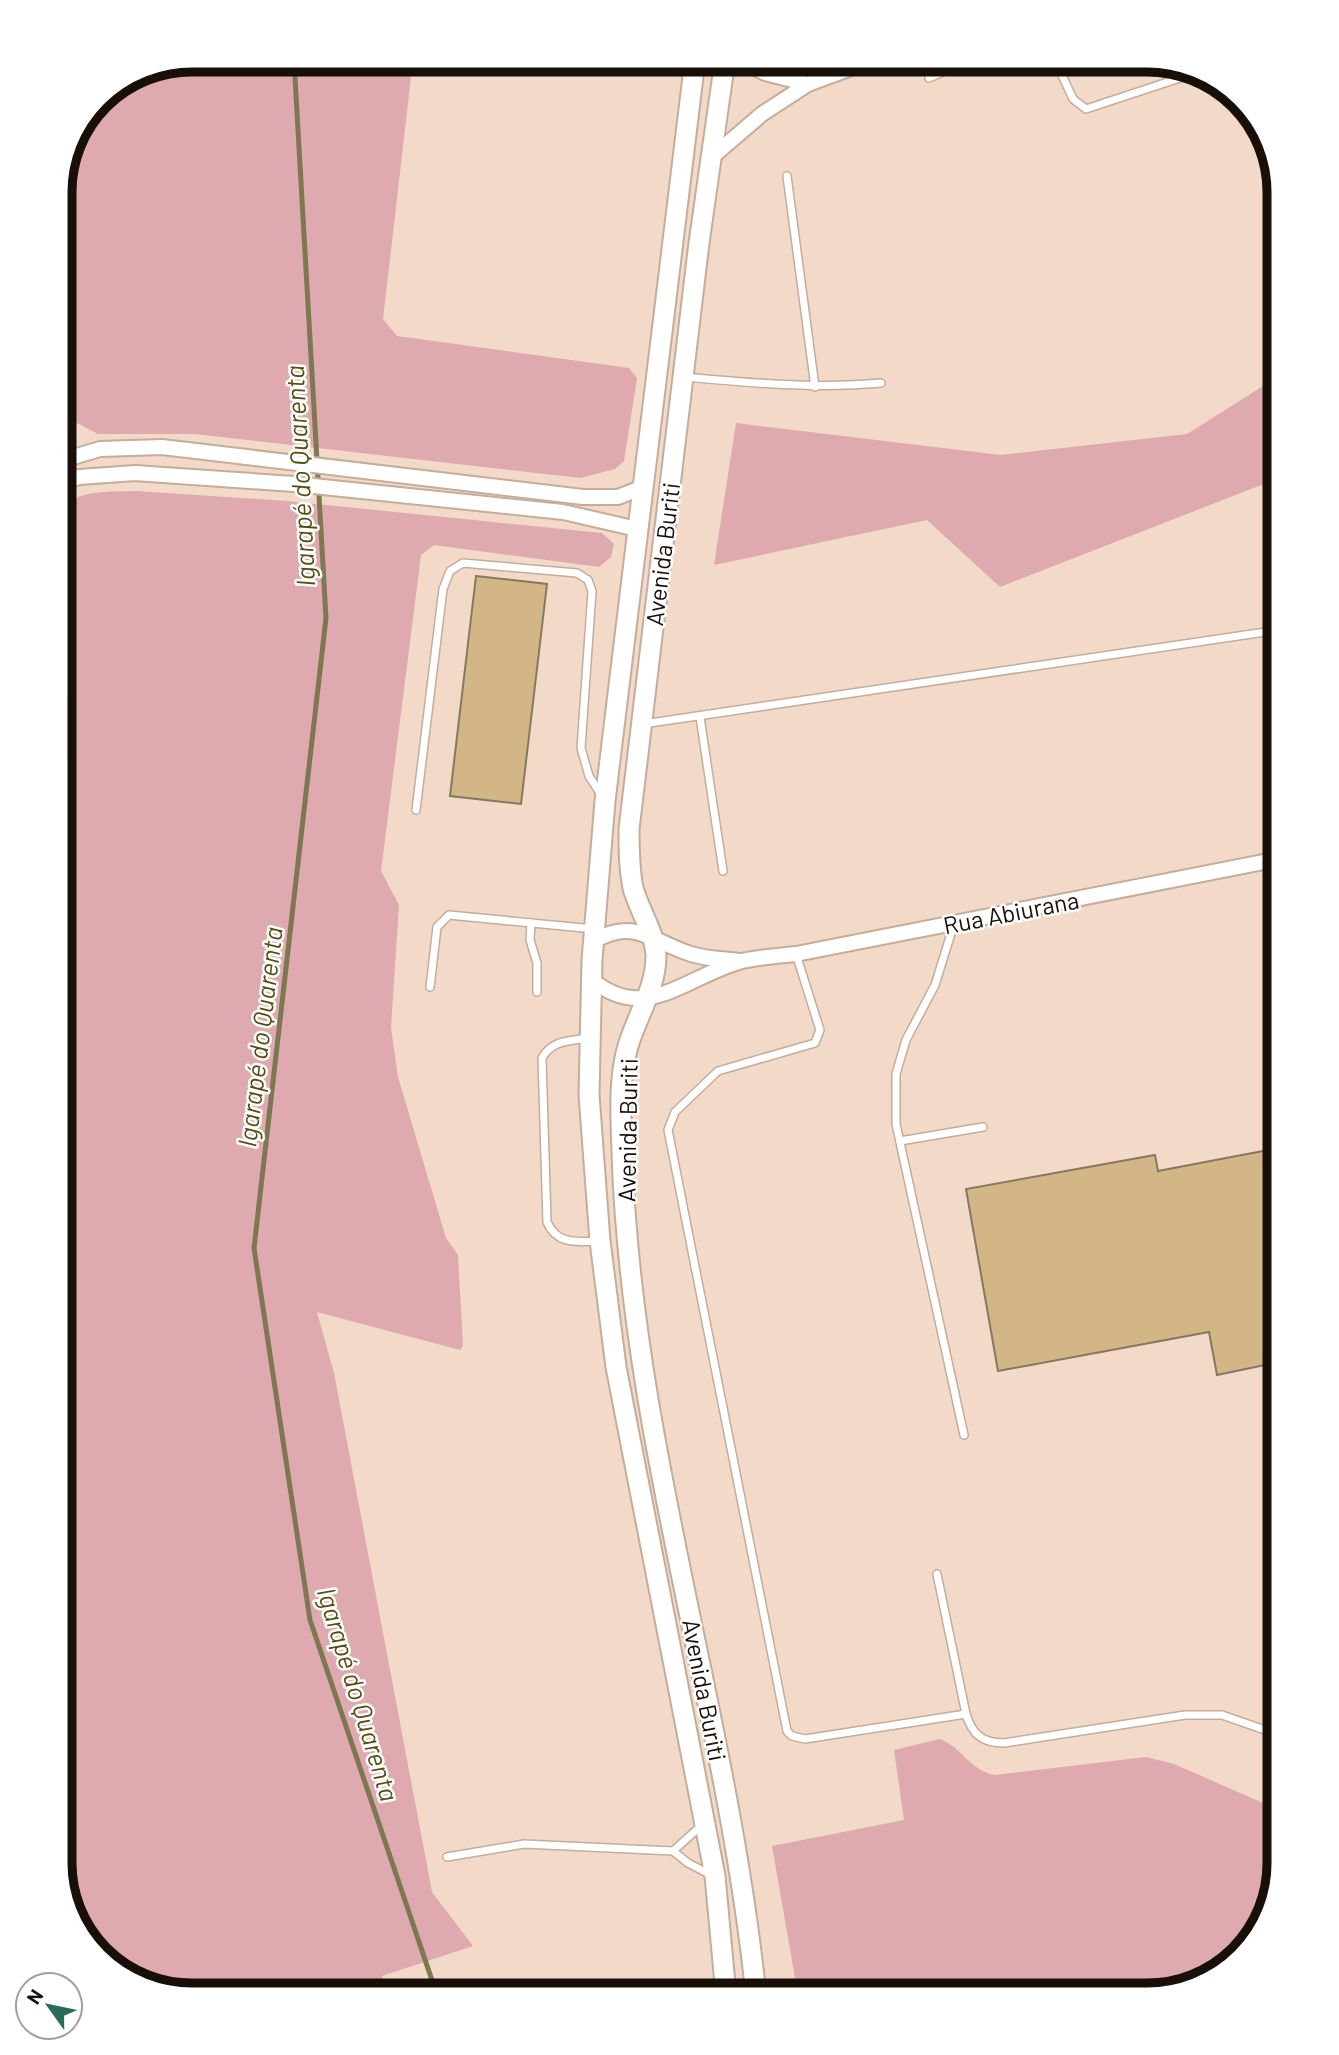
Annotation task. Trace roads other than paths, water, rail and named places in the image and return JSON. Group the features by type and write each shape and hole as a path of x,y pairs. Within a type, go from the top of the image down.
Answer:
{"main road":[{"name":"Avenida Buriti","path":"694,72 606,801 594,935 589,1038 593,1162 616,1367 715,1876 725,1983"},
{"name":"Avenida Buriti","path":"724,72 683,377 629,829 628,860 634,889 656,953 654,976 627,1049 622,1076 622,1153 631,1269 653,1429 733,1839 754,1983"}],"street":[{"path":"766,72 785,80 808,84"},
{"path":"713,156 762,114 808,84 840,72"},
{"path":"72,457 100,449 162,447 352,472 583,497 618,497 642,488"},
{"path":"72,479 135,473 295,484 579,514 637,529"},
{"name":"Rua Abiurana","path":"646,999 742,961 796,954 1267,861"},
{"name":"Rua Abiurana","path":"594,935 623,929 651,936 692,955 742,961"},
{"path":"591,979 616,995 646,999"}],"lane":[{"path":"785,80 798,72"},
{"path":"929,78 943,72"},
{"path":"1061,72 1073,99 1086,109 1183,77"},
{"path":"787,176 815,387"},
{"path":"683,377 815,387 881,383"},
{"path":"416,810 443,589 450,571 463,563 577,573 588,580 592,591 581,748 589,776 606,801"},
{"path":"641,725 1267,632"},
{"path":"700,717 723,871"},
{"path":"430,986 437,927 444,917 531,923 594,935"},
{"path":"531,923 530,940 537,964 537,992"},
{"path":"954,923 943,962 905,1040 896,1074 896,1124 964,1435"},
{"path":"796,954 820,1030 814,1043 718,1071 675,1112 668,1130 787,1731 805,1739 966,1714"},
{"path":"589,1038 551,1046 542,1058 547,1222 551,1230 564,1240 600,1241"},
{"path":"900,1141 983,1127"},
{"path":"937,1574 966,1714 976,1735 995,1743 1185,1715 1222,1715 1267,1731"},
{"path":"673,1851 705,1822"},
{"path":"447,1857 524,1844 673,1851 688,1863 715,1876"}],"waterway":[{"name":"Igarapé do Quarenta","path":"295,72 326,618 254,1248 310,1620 433,1983"}]}
